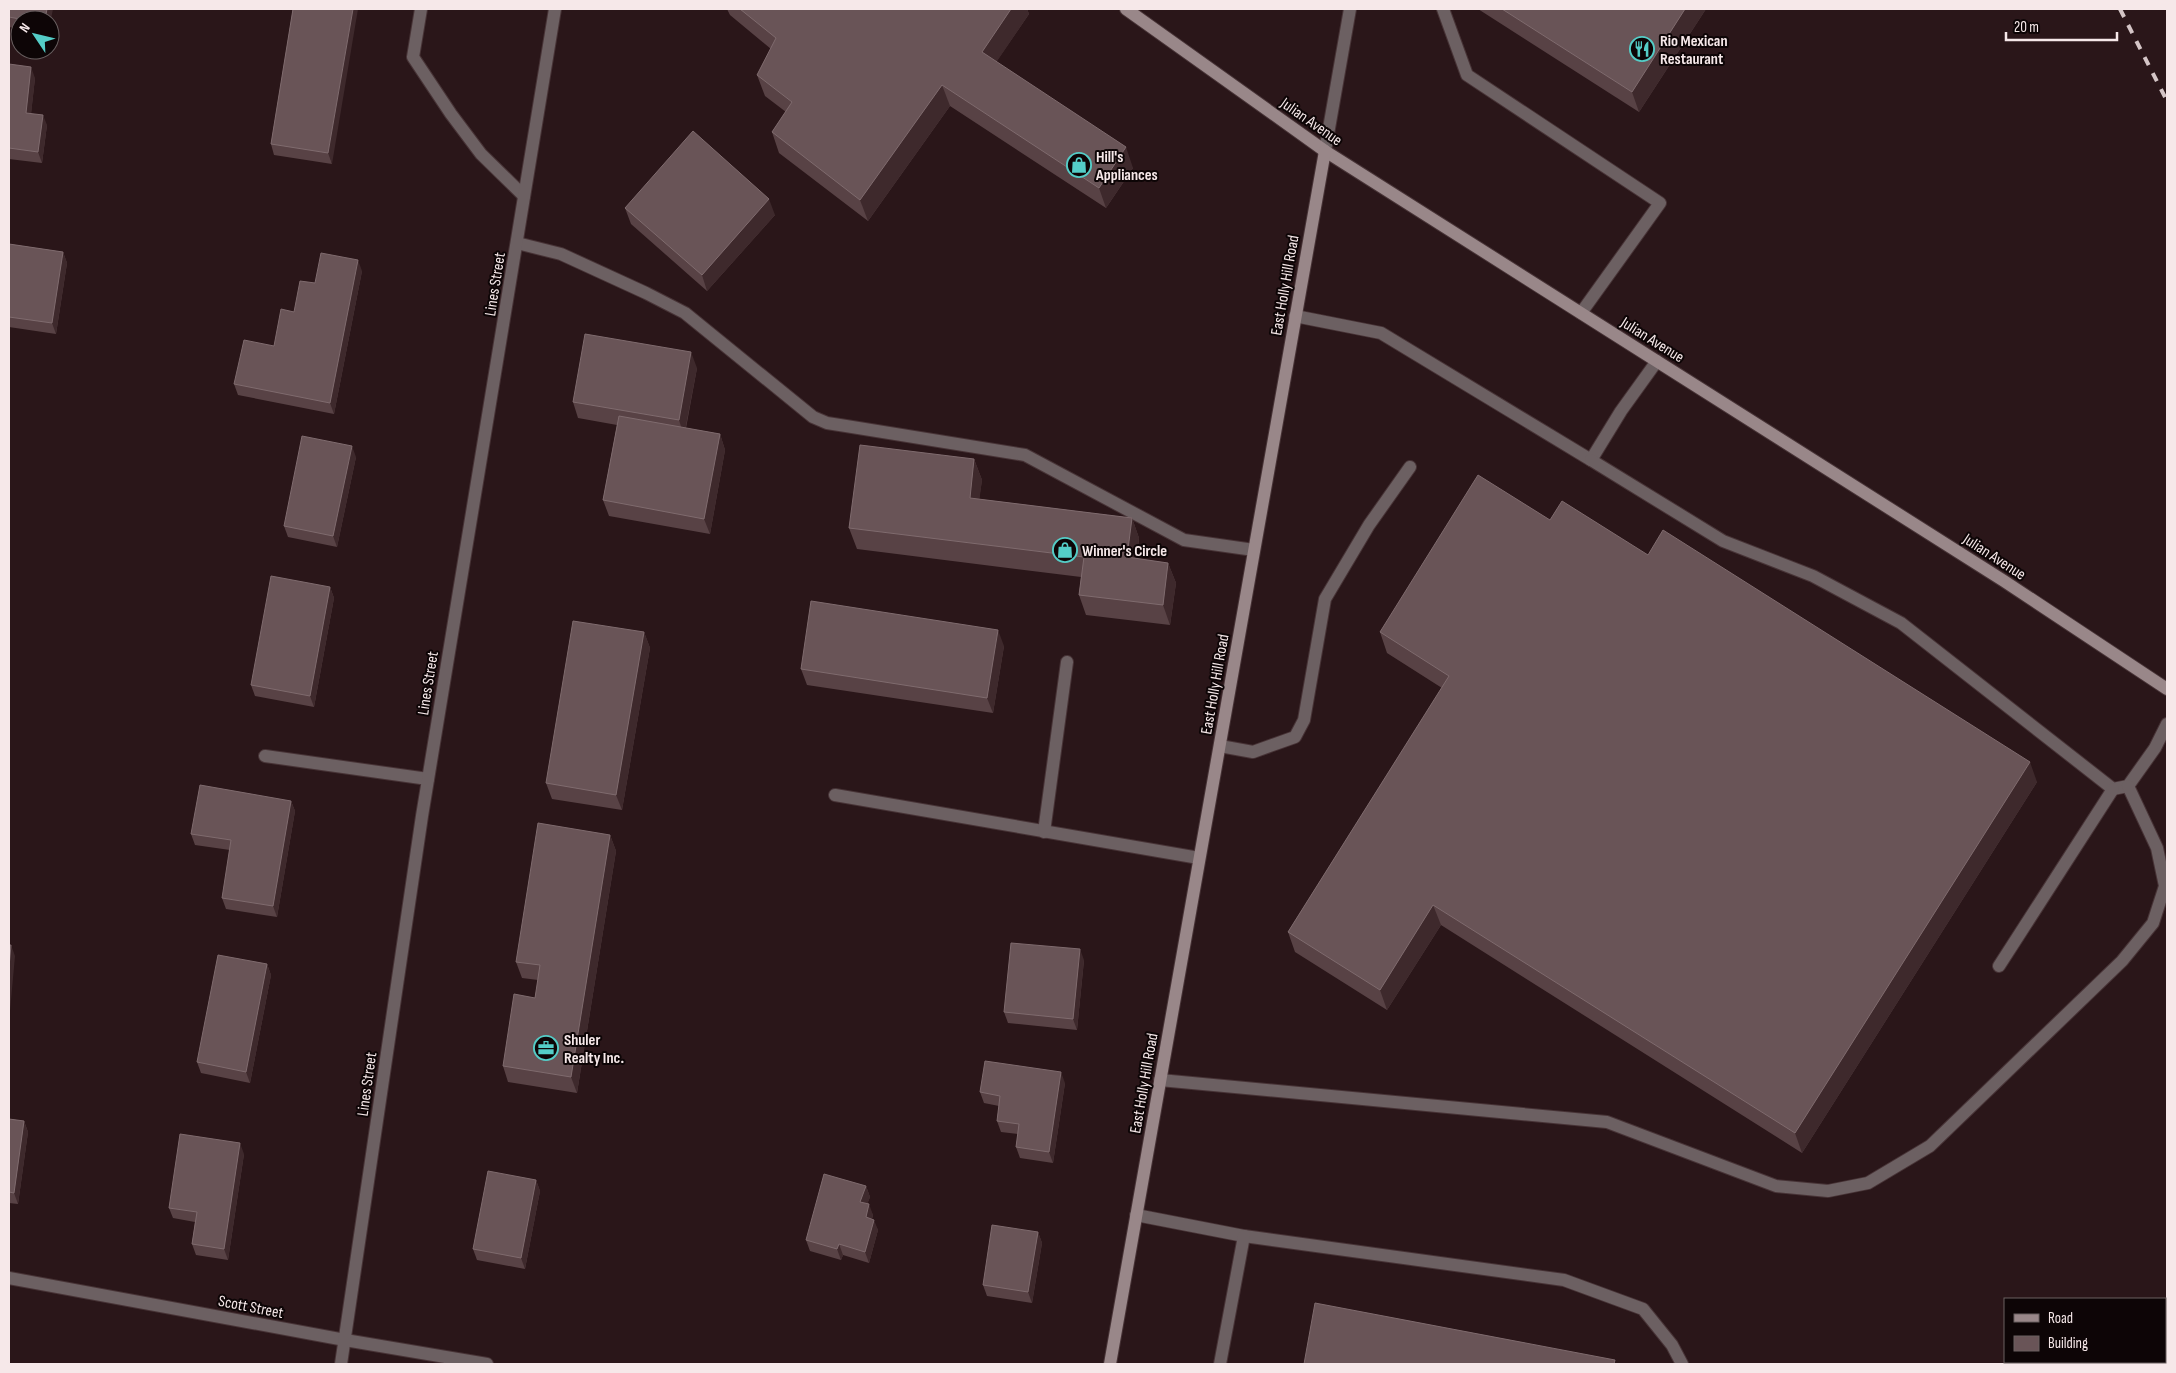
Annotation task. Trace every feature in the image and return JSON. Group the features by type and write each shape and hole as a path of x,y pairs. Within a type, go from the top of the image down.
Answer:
{"street":[{"path":"421,9 413,57 451,114 481,154 524,196"},
{"name":"Lines Street","path":"341,1364 428,779 555,9"},
{"name":"Julian Avenue","path":"1126,9 1324,150 2004,581 2167,690"},
{"name":"East Holly Hill Road","path":"1110,1364 1350,9"},
{"path":"1443,9 1467,75 1660,203 1581,313"},
{"path":"517,243 561,254 685,313 796,406 813,417 836,425 1025,455 1184,540 1254,550"},
{"path":"1295,316 1381,333 1723,541 1813,576 1901,623 2114,789"},
{"path":"1591,460 1621,411 1657,361"},
{"path":"1220,746 1253,752 1295,737 1304,720 1325,599 1369,525 1410,467"},
{"path":"1044,832 1067,662"},
{"path":"1999,966 2114,789 2128,786 2154,748 2167,724"},
{"path":"265,756 428,779"},
{"path":"1160,1080 1607,1122 1776,1186 1828,1191 1868,1183 1930,1146 2122,961 2153,923 2165,886 2158,848 2128,786"},
{"path":"835,796 1199,858"},
{"path":"1136,1215 1244,1236 1564,1280 1643,1309 1672,1345 1682,1364"},
{"path":"1220,1364 1244,1236"},
{"name":"Scott Street","path":"9,1278 345,1340 487,1364"}],"building":[{"path":"9,9 47,9 10,10 9,17"},
{"path":"293,9 353,9 328,153 271,144"},
{"path":"740,9 1011,9 982,52 1126,147 1099,188 942,85 860,200 772,132 792,102 757,75 776,38"},
{"path":"1502,9 1685,9 1632,92"},
{"path":"9,64 31,67 26,113 43,115 38,152 9,148"},
{"path":"693,131 769,199 702,275 625,208"},
{"path":"9,244 63,252 52,323 9,317"},
{"path":"321,253 358,260 330,403 234,384 244,340 274,346 281,309 294,312 300,281 315,283"},
{"path":"585,334 691,352 679,420 573,402"},
{"path":"619,416 720,434 704,519 603,500"},
{"path":"302,436 352,446 333,536 284,526"},
{"path":"860,445 974,459 970,498 1132,518 1127,557 1168,563 1163,605 1079,595 1084,557 849,528"},
{"path":"1478,475 1550,520 1562,501 1648,555 1663,530 2030,762 1795,1133 1433,905 1380,990 1288,932 1449,676 1380,632"},
{"path":"271,576 330,587 310,696 251,685"},
{"path":"811,601 998,630 987,698 801,669"},
{"path":"573,621 644,632 616,795 546,783"},
{"path":"200,785 291,801 273,906 222,898 231,840 191,834"},
{"path":"538,823 610,835 571,1077 503,1066 514,994 535,998 540,965 516,962"},
{"path":"1011,943 1080,949 1073,1019 1004,1012"},
{"path":"9,945 11,945 9,967"},
{"path":"218,955 267,964 246,1072 197,1062"},
{"path":"985,1061 1061,1072 1049,1152 1016,1147 1019,1124 997,1121 1000,1096 980,1092"},
{"path":"9,1119 24,1121 14,1193 9,1192"},
{"path":"180,1134 240,1143 224,1249 192,1244 197,1212 169,1208"},
{"path":"488,1171 536,1180 521,1258 473,1249"},
{"path":"824,1174 866,1186 860,1202 869,1204 866,1217 874,1220 865,1252 839,1244 837,1249 806,1240"},
{"path":"992,1225 1038,1232 1028,1292 983,1285"},
{"path":"1315,1303 1615,1360 1614,1364 1304,1364"}],"railway":[{"path":"2120,9 2167,101"}],"place":[{"name":"Rio Mexican Restaurant","path":"1642,49"},
{"name":"Hill's Appliances","path":"1079,165"},
{"name":"Winner's Circle","path":"1065,550"},
{"name":"Shuler Realty Inc.","path":"546,1048"}]}
